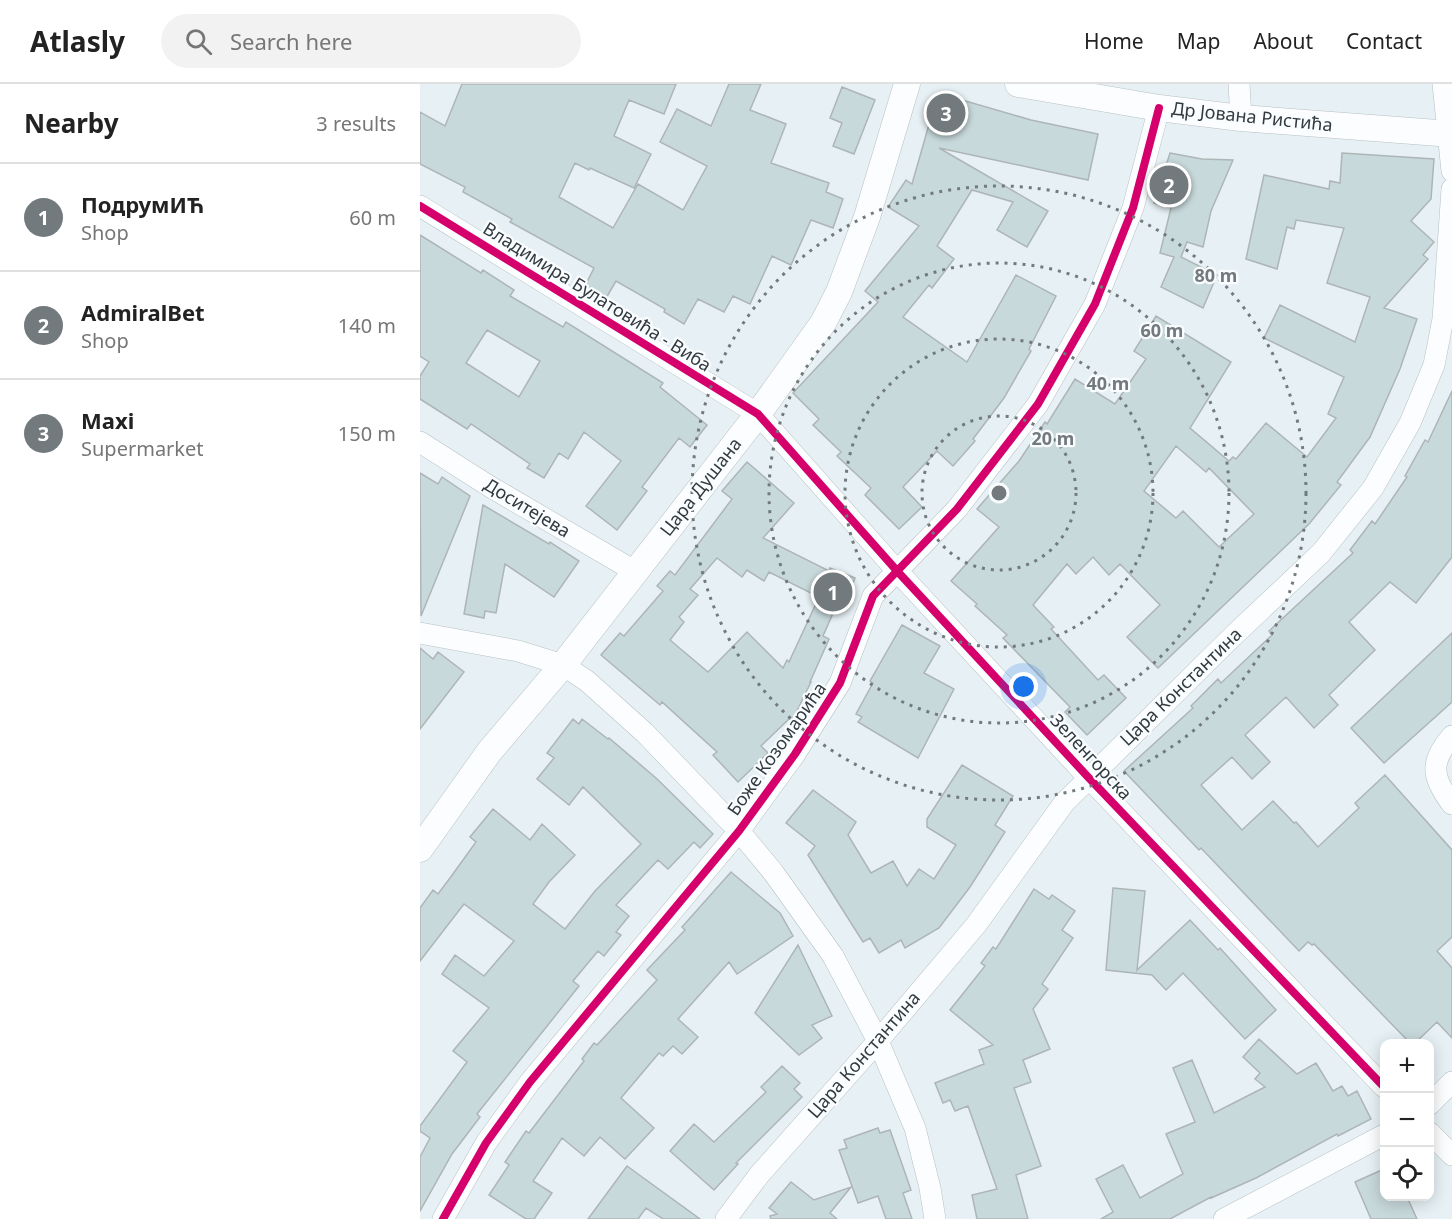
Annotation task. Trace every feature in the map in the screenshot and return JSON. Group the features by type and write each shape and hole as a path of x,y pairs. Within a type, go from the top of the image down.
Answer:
{"street":[{"name":"Цара Душана","path":"420,849 489,752 563,665 636,572 758,414 823,323 839,292 867,217 907,84"},
{"name":"Др Јована Ристића","path":"1018,84 1043,86 1159,108 1241,118 1450,134"},
{"path":"1239,84 1241,118"},
{"path":"1443,84 1450,134 1452,171"},
{"name":"Боже Козомарића","path":"443,1219 486,1143 530,1082 739,831 795,754 840,683 873,596 957,509 1038,404 1095,303 1133,208 1159,108"},
{"name":"Цара Константина","path":"726,1219 759,1175 878,1041 976,925 1064,803 1088,777 1321,553 1373,488 1410,423 1434,365 1443,319 1452,189"},
{"name":"Владимира Булатовића - Виба","path":"420,206 758,414"},
{"name":"Зеленгорска","path":"758,414 898,572 1088,777 1380,1083"},
{"name":"Доситејева","path":"420,442 489,486 636,572"},
{"path":"420,633 518,651 563,665 587,681 645,733 739,831 773,872 833,956 878,1041 915,1128 935,1219"},
{"path":"1452,736 1440,750 1435,763 1435,773 1439,784 1452,804"},
{"path":"1434,1100 1452,1082"},
{"path":"1224,1219 1262,1211 1380,1137"},
{"path":"1434,1137 1452,1155"}],"building":[{"path":"462,84 676,84 664,114 629,100 614,136 651,154 634,188 575,163 559,197 613,228 638,184 683,210 707,166 660,142 677,109 711,126 729,84 761,84 750,110 786,124 771,163 829,183 826,192 843,199 833,228 811,220 791,265 772,256 750,304 733,296 724,312 698,299 684,324 664,312 665,309 616,281 605,300 587,290 587,282 594,268 510,222 512,219 463,192 465,187 420,164 420,112 445,126"},
{"path":"842,87 875,100 854,154 833,146 842,123 830,118"},
{"path":"938,93 1031,120 1098,134 1088,180 939,148 1048,211 1027,247 997,230 1013,202 972,190 937,246 954,259 932,288 929,285 903,317 967,362 1016,275 1056,296 1029,349 1031,351 1004,398 973,439 975,441 953,466 937,451 903,487 922,507 899,529 865,495 871,488 837,456 841,452 813,425 819,419 793,393 878,302 865,291 919,226 888,207 906,180 912,184"},
{"path":"1170,153 1202,159 1233,160 1211,211 1203,247 1187,242 1181,257 1217,275 1203,308 1161,287 1174,257 1160,253 1171,208 1154,203"},
{"path":"1342,153 1434,159 1431,199 1411,221 1434,242 1423,255 1428,259 1384,308 1417,319 1400,369 1370,437 1337,482 1341,485 1309,524 1158,668 1127,637 1160,605 1120,564 1109,575 1093,557 1076,574 1067,564 1033,605 1054,627 1051,629 1098,680 1104,675 1126,698 1087,735 1065,712 1070,707 1003,638 1007,635 951,581 999,527 977,509 1019,461 1045,422 1047,424 1075,379 1115,404 1146,359 1134,351 1156,316 1231,362 1190,428 1229,461 1233,457 1236,459 1266,423 1307,457 1336,418 1328,414 1344,377 1264,338 1280,305 1355,342 1370,297 1327,283 1344,228 1296,220 1294,229 1287,227 1277,269 1246,259 1264,175 1329,189 1330,181 1340,183","holes":["1176,446 1206,472 1209,468 1254,514 1219,547 1183,511 1176,518 1144,491"]},
{"path":"420,235 481,273 483,270 514,290 510,296 563,327 566,322 663,383 660,387 707,425 690,447 679,438 642,487 647,491 617,530 586,506 621,461 584,432 568,459 559,453 544,478 527,468 530,464 471,424 467,429 420,399 420,376 429,362 420,356","holes":["487,330 540,361 519,397 466,363"]},
{"path":"1452,391 1452,557 1416,603 1390,582 1349,622 1375,650 1329,695 1338,705 1314,728 1286,697 1245,735 1270,762 1252,779 1232,757 1201,785 1242,830 1273,801 1318,847 1359,808 1355,803 1385,775 1452,850 1452,937 1437,951 1452,968 1452,1038 1437,1022 1419,1039 1406,1039 1314,944 1308,942 1299,951 1124,771 1193,708 1191,706 1218,679 1221,683 1272,635 1269,631 1353,553 1350,550 1372,521 1375,524 1407,477 1405,476 1425,440 1428,442"},
{"path":"747,462 794,503 763,538 829,571 830,568 855,578 845,604 838,602 823,636 829,639 792,721 789,719 761,746 768,753 738,782 713,755 717,752 662,702 660,705 601,655 620,633 624,636 663,591 657,586 670,571 675,575 732,499 722,491","holes":["717,558 742,577 747,570 764,581 769,572 819,597 789,662 787,660 783,668 747,632 708,672 670,640 684,622 679,617 698,595 690,589"]},
{"path":"420,473 438,484 442,477 470,496 421,616"},
{"path":"483,505 579,561 554,597 505,564 496,613 485,611 484,618 464,614"},
{"path":"902,625 940,646 924,673 954,689 918,758 858,722 862,717 856,714 873,683 870,681"},
{"path":"1452,633 1452,702 1384,763 1351,728"},
{"path":"420,648 433,659 438,652 464,672 420,729"},
{"path":"573,719 579,724 582,719 609,738 656,778 713,834 700,848 694,842 668,869 658,860 616,905 629,916 616,932 621,935 604,956 598,951 573,981 579,986 477,1114 480,1117 452,1154 420,1211 420,1157 430,1138 420,1131 420,1126 467,1062 453,1051 489,1008 442,974 455,955 484,976 514,941 464,904 420,961 420,908 433,890 438,894 450,878 476,842 470,837 493,809 530,840 542,824 575,855 549,882 533,904 565,929 595,891 641,844 583,787 569,805 537,779 554,758 547,753"},
{"path":"962,765 1013,796 995,825 1005,832 970,887 939,928 905,948 901,940 879,953 870,938 863,942 808,855 815,846 786,823 813,790 856,822 848,835 871,873 893,861 907,886 919,869 934,879 956,845 927,827 927,819"},
{"path":"731,872 780,913 793,936 737,974 729,962 678,1019 698,1037 682,1054 673,1046 663,1056 659,1053 621,1098 654,1128 625,1159 600,1137 584,1156 562,1138 533,1181 552,1193 534,1219 526,1219 489,1195 509,1165 505,1162 526,1131 529,1133 584,1061 582,1059 594,1043 597,1045 657,980 647,970 685,930 682,927"},
{"path":"1113,888 1145,891 1137,970 1190,920 1218,950 1220,948 1276,1010 1245,1039 1183,973 1166,990 1152,975 1106,970"},
{"path":"1034,889 1049,899 1052,895 1075,911 1062,930 1073,938 1042,984 1048,989 1033,1009 1050,1049 1023,1060 1031,1082 1014,1088 1041,1166 1016,1175 1028,1219 977,1219 972,1195 997,1189 968,1106 955,1111 950,1100 943,1103 935,1083 984,1064 979,1050 993,1045 950,1010 985,966 981,963 993,947 996,949"},
{"path":"798,945 832,1016 812,1025 822,1038 799,1055 755,1013"},
{"path":"1259,1039 1297,1074 1316,1063 1333,1091 1342,1086 1348,1096 1357,1091 1371,1119 1170,1219 1101,1219 1113,1212 1096,1179 1123,1165 1140,1198 1183,1174 1166,1134 1195,1122 1173,1068 1192,1060 1214,1113 1265,1087 1255,1079 1260,1073 1243,1057"},
{"path":"782,1066 800,1083 794,1089 802,1097 736,1163 738,1164 714,1190 670,1151 694,1124 714,1142 766,1092 761,1087"},
{"path":"878,1128 880,1133 890,1130 911,1190 903,1193 912,1219 886,1219 878,1196 858,1203 839,1150 847,1148 844,1140"},
{"path":"627,1166 700,1219 663,1219 646,1208 638,1219 588,1219"},
{"path":"1380,1171 1380,1201 1409,1201 1417,1219 1371,1219 1355,1182"},
{"path":"791,1182 814,1200 851,1187 830,1213 837,1219 771,1219 770,1216 777,1214 769,1208"}],"cycle path":[{"path":"443,1219 486,1143 530,1082 739,831 795,754 840,683 873,596 957,509 1038,404 1095,304 1133,208 1159,108"},
{"path":"420,206 758,414 898,572 1088,777 1380,1083"}],"place":[{"name":"Maxi","path":"946,113"},
{"name":"AdmiralBet","path":"1169,185"},
{"name":"ПодрумИЋ","path":"833,592"}]}
